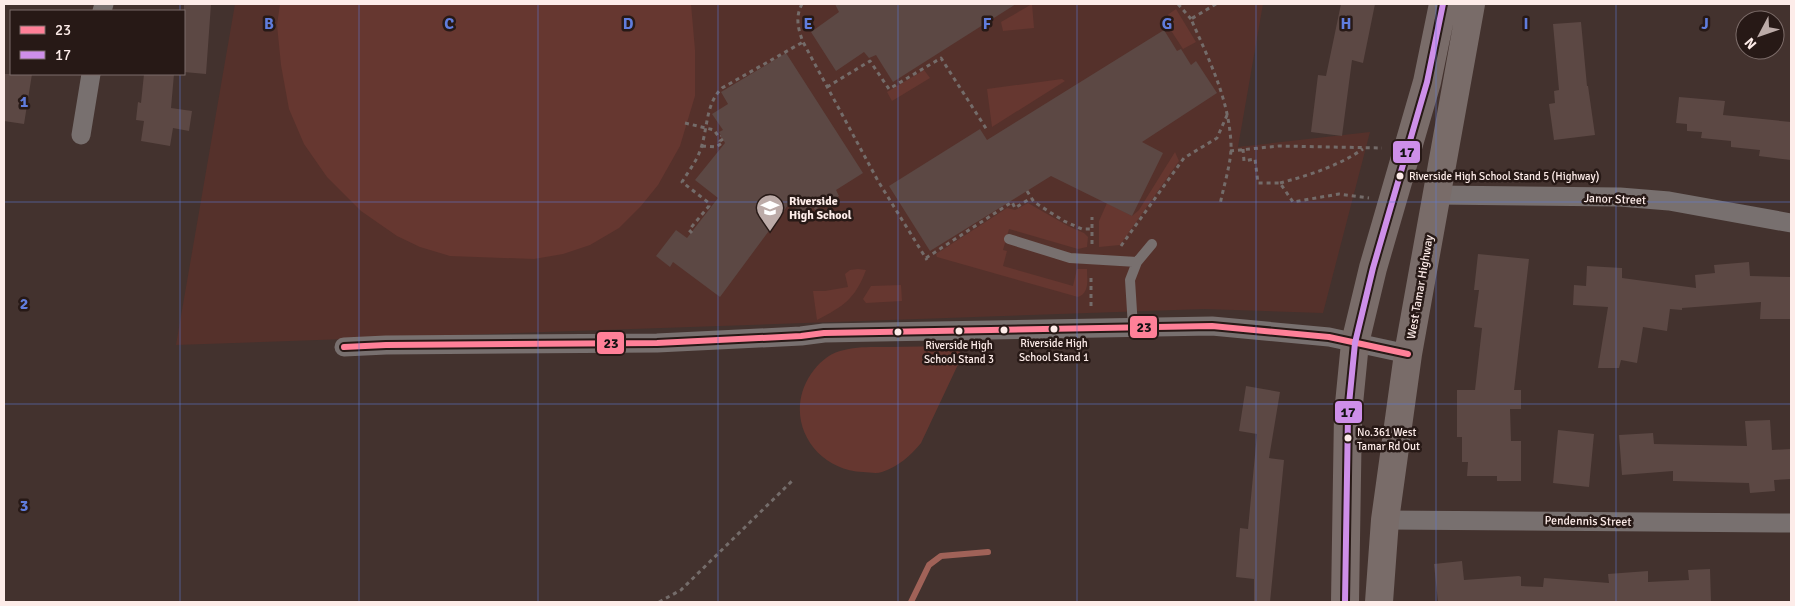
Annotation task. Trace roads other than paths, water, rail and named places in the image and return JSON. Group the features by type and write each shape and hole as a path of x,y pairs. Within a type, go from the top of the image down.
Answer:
{"highway":[{"path":"1345,602 1348,414 1355,343 1373,268 1427,82 1443,4"},
{"name":"West Tamar Highway","path":"1378,602 1385,520 1408,354 1472,4"}],"street":[{"path":"80,135 91,75"},
{"name":"Janor Street","path":"1436,195 1620,198 1669,201 1791,223"},
{"path":"344,348 386,345 657,343 801,336 824,333 1212,326 1329,337 1408,354"},
{"name":"Pendennis Street","path":"1385,520 1791,523"}],"lane":[{"path":"1009,239 1070,258 1137,262"},
{"path":"1133,327 1130,280 1137,262 1152,244"}],"waterway":[{"path":"911,602 929,565 941,556 988,552"}],"place":[{"name":"Riverside High School Stand 5 (Highway)","path":"1400,176"},
{"name":"Riverside High School","path":"770,232"},
{"name":"Riverside High School Stand 1","path":"1054,329"},
{"name":"Riverside High School Stand 3","path":"959,331"},
{"name":"No.361 West Tamar Rd Out","path":"1348,438"}]}
